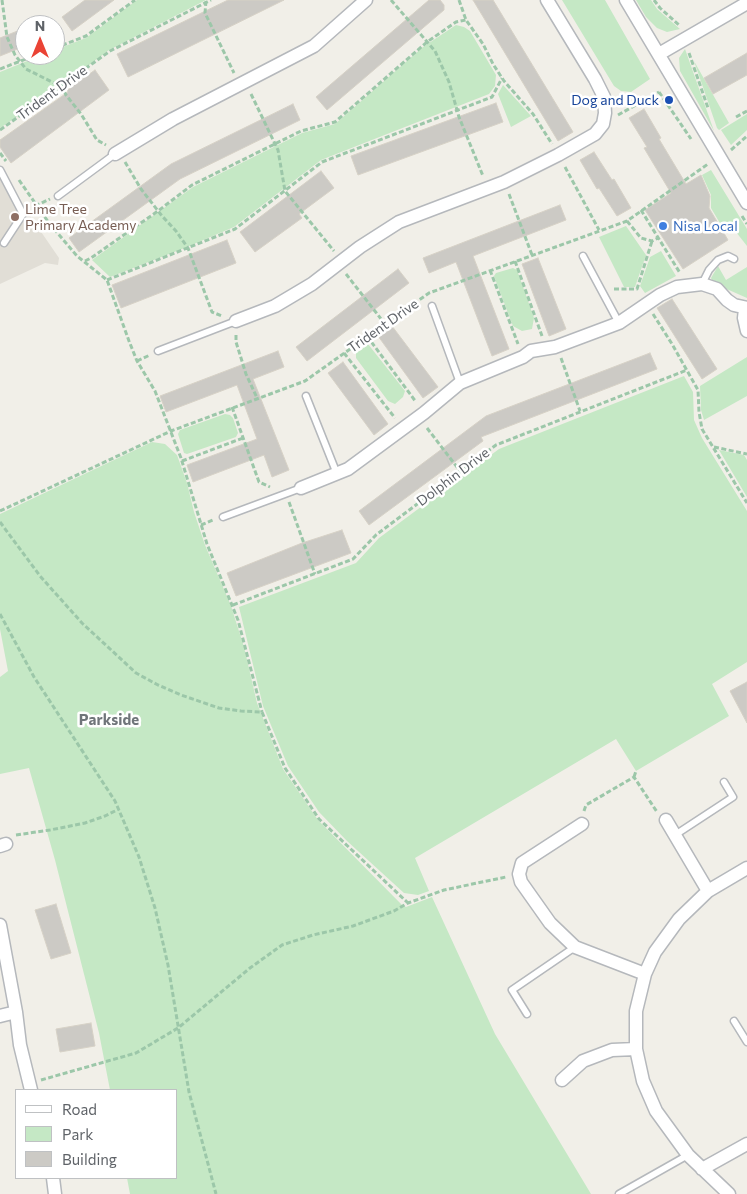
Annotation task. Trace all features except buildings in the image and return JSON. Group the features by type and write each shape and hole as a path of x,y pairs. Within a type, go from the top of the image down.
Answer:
{"street":[{"path":"117,152 173,119 314,46 366,0"},
{"path":"236,321 275,306 312,284 399,222 504,182 595,134 603,124 605,113 604,96 547,0"},
{"path":"626,0 747,203"},
{"path":"659,54 747,3"},
{"path":"301,488 348,469 460,383 522,357 531,351 552,347 620,323 646,304 677,286 702,284 717,289 734,305 746,308 744,318 747,331"},
{"path":"666,820 708,890"},
{"path":"582,824 522,863 519,874 520,882 550,923 575,947 645,974"},
{"path":"729,1194 688,1154 656,1111 642,1081 636,1049 636,1011 645,974 656,952 679,920 708,890 747,868"},
{"path":"0,925 20,1045 30,1087"},
{"path":"0,1016 16,1012"},
{"path":"562,1080 583,1061 612,1050 636,1049"},
{"path":"702,1169 747,1144"},
{"path":"53,1179 55,1194"}],"lane":[{"path":"58,196 117,152"},
{"path":"0,170 23,214 4,242"},
{"path":"583,256 620,323"},
{"path":"702,284 709,270 718,260 728,256 734,259"},
{"path":"432,306 460,383"},
{"path":"158,351 236,321"},
{"path":"306,396 336,474"},
{"path":"224,517 301,488"},
{"path":"675,835 733,797 724,782"},
{"path":"527,1014 512,990 575,947"},
{"path":"734,1021 747,1042"},
{"path":"619,1194 688,1154"}],"path":[{"path":"2,0 7,37 15,55"},
{"path":"65,44 86,36 135,0"},
{"name":"Trident Drive","path":"0,130 110,51 211,0"},
{"path":"391,0 435,51 443,67 456,109 488,188"},
{"path":"459,0 466,20 479,38 502,78 533,114 599,230"},
{"path":"654,0 681,28 687,39 687,48 710,112"},
{"path":"206,1 205,13 278,150 285,191 385,324"},
{"path":"85,261 158,211 192,185 301,131 335,122 427,42 456,22 466,20"},
{"path":"0,69 15,63"},
{"path":"23,65 26,69 62,87 97,140 117,152 141,189 188,248 212,312 236,321 236,342 246,374 257,398"},
{"path":"107,280 236,228 322,162 456,109 492,97 502,78"},
{"path":"603,124 675,81"},
{"path":"659,92 694,144"},
{"path":"736,118 747,111"},
{"path":"725,144 730,151 747,136"},
{"path":"0,153 10,166"},
{"name":"Trident Drive","path":"0,511 170,431 305,381 429,294 627,220 708,164 703,158"},
{"path":"15,173 49,223 77,256 107,280 137,361 155,391 182,462 207,544 233,605 262,712 285,768 319,819 408,903"},
{"path":"504,182 532,255"},
{"path":"641,210 688,285"},
{"path":"627,220 641,238 652,241 658,238"},
{"path":"614,289 637,289 652,241"},
{"path":"515,261 580,411"},
{"path":"490,270 522,357"},
{"path":"646,304 698,390 702,429 747,502"},
{"path":"367,336 460,471"},
{"path":"344,353 403,428"},
{"name":"Dolphin Drive","path":"233,605 354,559 376,535 496,444 686,370"},
{"path":"232,407 259,482"},
{"path":"182,462 243,438"},
{"path":"713,447 747,454"},
{"path":"286,494 316,574"},
{"path":"0,522 40,576 82,623 127,666 146,679 180,695 225,709 262,712"},
{"path":"0,614 34,677 91,762 119,810 139,857 155,908 168,965 189,1092 216,1194"},
{"path":"582,824 586,805 634,777 636,771"},
{"path":"634,777 658,813 666,820"},
{"path":"3,845 14,835 85,823 119,810"},
{"path":"30,1087 136,1053 178,1028 250,968 282,945 313,935 353,926 444,890 519,874"}],"shaded area":[{"name":"Lime Tree Primary Academy","path":"0,172 59,258 58,265 45,263 0,284"}],"green space":[{"path":"137,0 206,0 109,50 0,128 0,72 17,65 65,65 65,46 86,38"},
{"path":"562,0 605,0 650,79 631,92 621,91 614,86"},
{"path":"636,0 651,0 657,9 680,29 667,32 657,28 646,17"},
{"path":"456,25 470,31 496,75 495,86 489,94 321,160 234,227 182,249 110,277 92,260 193,187 302,133 335,124 423,47"},
{"path":"685,49 714,131 680,71 679,58"},
{"path":"694,61 729,123 719,130 717,128"},
{"path":"503,85 531,116 511,127 498,94"},
{"path":"747,114 747,130 731,145 721,130"},
{"path":"711,170 747,229 747,246 736,232 730,229 724,230 711,208 711,195 702,175"},
{"path":"626,226 646,255 635,287 624,287 599,237"},
{"path":"661,251 676,276 645,293 640,286 650,257"},
{"path":"718,266 726,280 747,267 747,298 713,283 711,278"},
{"path":"513,268 517,270 534,318 532,329 522,331 513,326 494,276 496,273"},
{"path":"368,344 405,391 403,397 395,404 388,401 356,358 356,352"},
{"path":"747,357 747,396 704,420 701,410 700,386"},
{"path":"684,376 693,392 694,420 702,438 747,511 747,662 712,684 729,716 636,771 616,739 415,858 429,891 418,895 404,893 347,841 319,812 288,766 263,706 239,607 356,563 379,538 499,449"},
{"path":"225,414 233,418 238,433 236,437 187,454 184,453 178,434 180,430"},
{"path":"152,442 165,444 177,455 205,545 231,606 244,647 257,703 283,769 318,820 402,905 406,907 432,897 495,1034 591,1194 130,1194 127,1179 178,1179 178,1089 110,1089 99,1033 55,860 29,768 0,774 0,677 8,671 0,629 0,514"},
{"path":"719,450 744,455 747,460 747,497"}],"place":[{"name":"Dog and Duck","path":"669,100"},
{"name":"Lime Tree Primary Academy","path":"15,217"},
{"name":"Nisa Local","path":"663,226"}],"district":[{"name":"Parkside","path":"109,720"}]}
